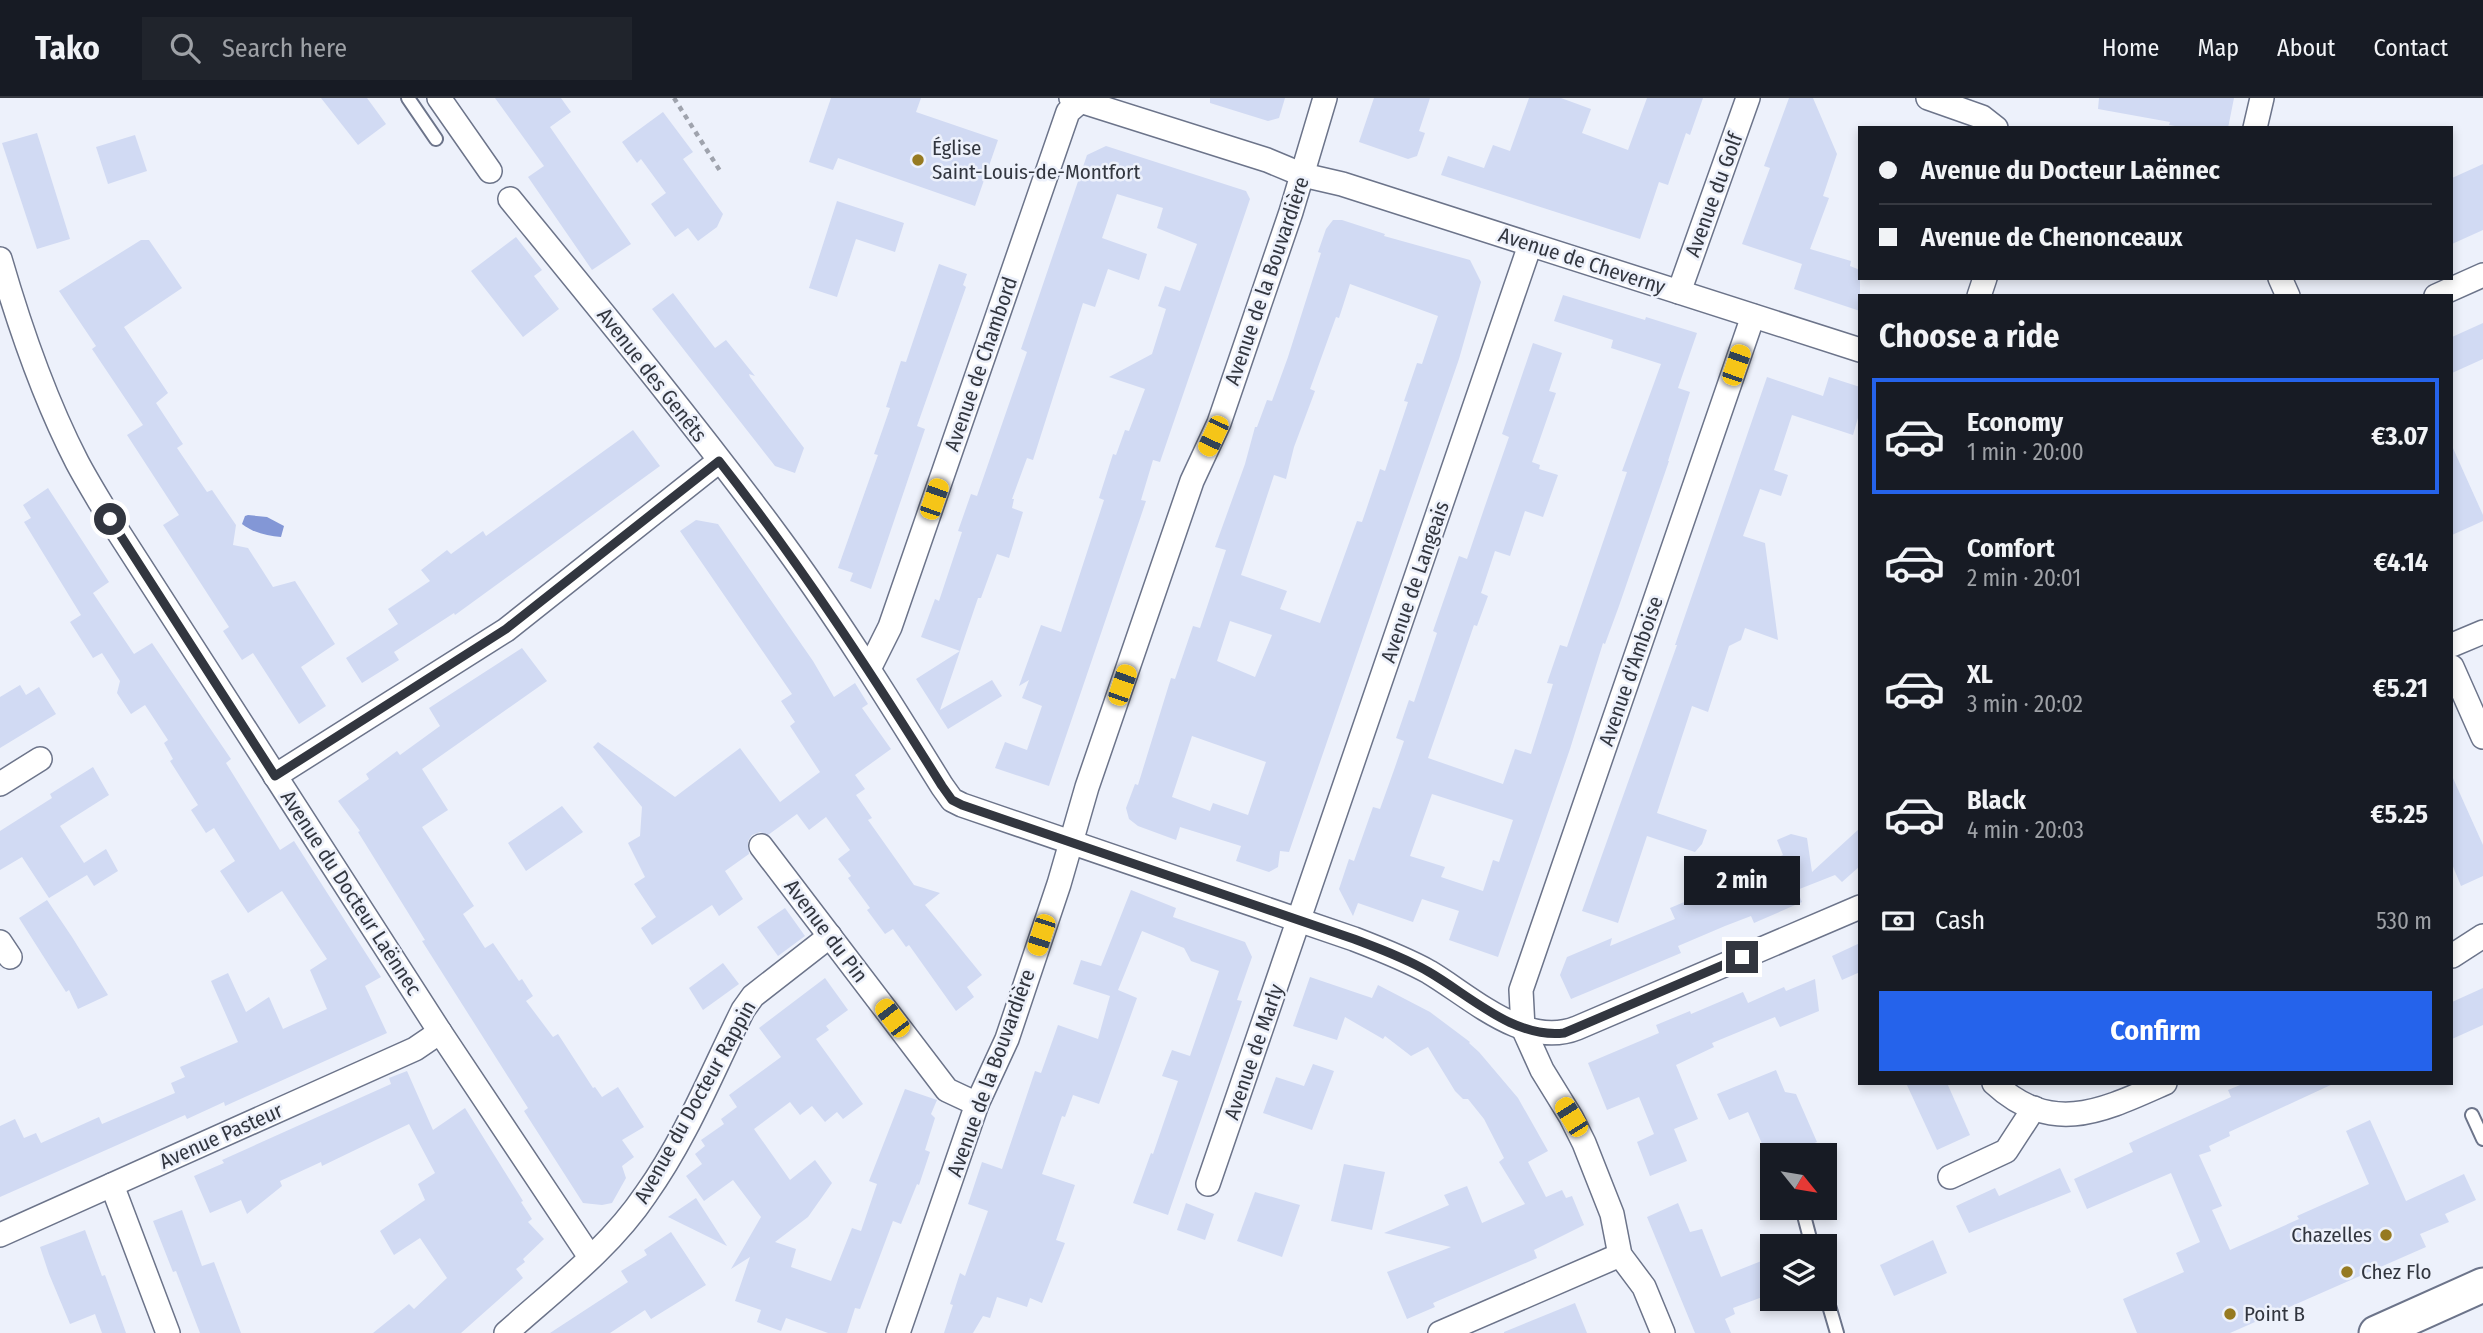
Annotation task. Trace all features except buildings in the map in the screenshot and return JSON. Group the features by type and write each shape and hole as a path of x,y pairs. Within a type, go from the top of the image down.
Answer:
{"main road":[{"path":"2376,1333 2483,1285"}],"street":[{"path":"439,98 490,172"},
{"name":"Avenue de la Bouvardière","path":"898,1333 978,1104 1007,1039 1059,884 1069,843 1192,481 1219,423 1303,175 1325,98"},
{"name":"Avenue du Golf","path":"1679,292 1748,98"},
{"path":"1928,98 1982,117 1993,126"},
{"path":"2255,126 2262,98"},
{"name":"Avenue de Cheverny","path":"1078,99 1267,160 1303,175 1342,184 1858,349"},
{"name":"Avenue de Chambord","path":"869,668 890,627 1068,112 1078,99"},
{"name":"Avenue des Genêts","path":"510,199 610,320 774,531 869,668 952,800 1069,843 1299,919 1413,964 1523,1028 1557,1034 1858,908"},
{"name":"Avenue de Langeais","path":"1299,919 1530,244"},
{"name":"Avenue du Docteur Laënnec","path":"0,259 34,361 76,461 110,519 440,1032 590,1257"},
{"path":"2440,294 2483,275"},
{"name":"Avenue d'Amboise","path":"1523,1028 1521,990 1753,316"},
{"path":"275,776 506,629 719,461"},
{"path":"2453,645 2483,632"},
{"path":"2453,669 2483,737"},
{"path":"0,784 40,759"},
{"name":"Avenue du Pin","path":"761,846 947,1090 978,1104"},
{"name":"Avenue de Marly","path":"1208,1184 1299,919"},
{"name":"Avenue du Docteur Rappin","path":"506,1333 626,1222 647,1194 682,1133 743,1010 753,996 830,936"},
{"path":"2453,955 2483,936"},
{"path":"1523,1028 1542,1070 1571,1117 1597,1174 1612,1214 1620,1255 1644,1287 1663,1333"},
{"name":"Avenue Pasteur","path":"0,1235 415,1049 440,1032"},
{"path":"1997,1085 2034,1108 2065,1115 2108,1108 2160,1085"},
{"path":"1950,1177 2006,1151 2034,1108"},
{"path":"112,1185 168,1333"},
{"path":"1440,1333 1620,1255"}],"lane":[{"path":"408,98 436,139"},
{"path":"2472,1115 2483,1139"},
{"path":"1831,1311 1837,1333"}],"path":[{"path":"674,98 722,174"}],"water":[{"path":"248,515 267,517 284,526 281,537 246,527 242,524"}],"place":[{"name":"Église Saint-Louis-de-Montfort","path":"918,160"},
{"name":"Chazelles","path":"2386,1235"},
{"name":"Chez Flo","path":"2347,1272"},
{"name":"Point B","path":"2230,1314"}],"route":[{"path":"110,519 275,776 506,629 719,461 774,531 869,668 942,786 952,800 962,805 1354,939 1413,964 1523,1028 1564,1033 1742,957"}]}
